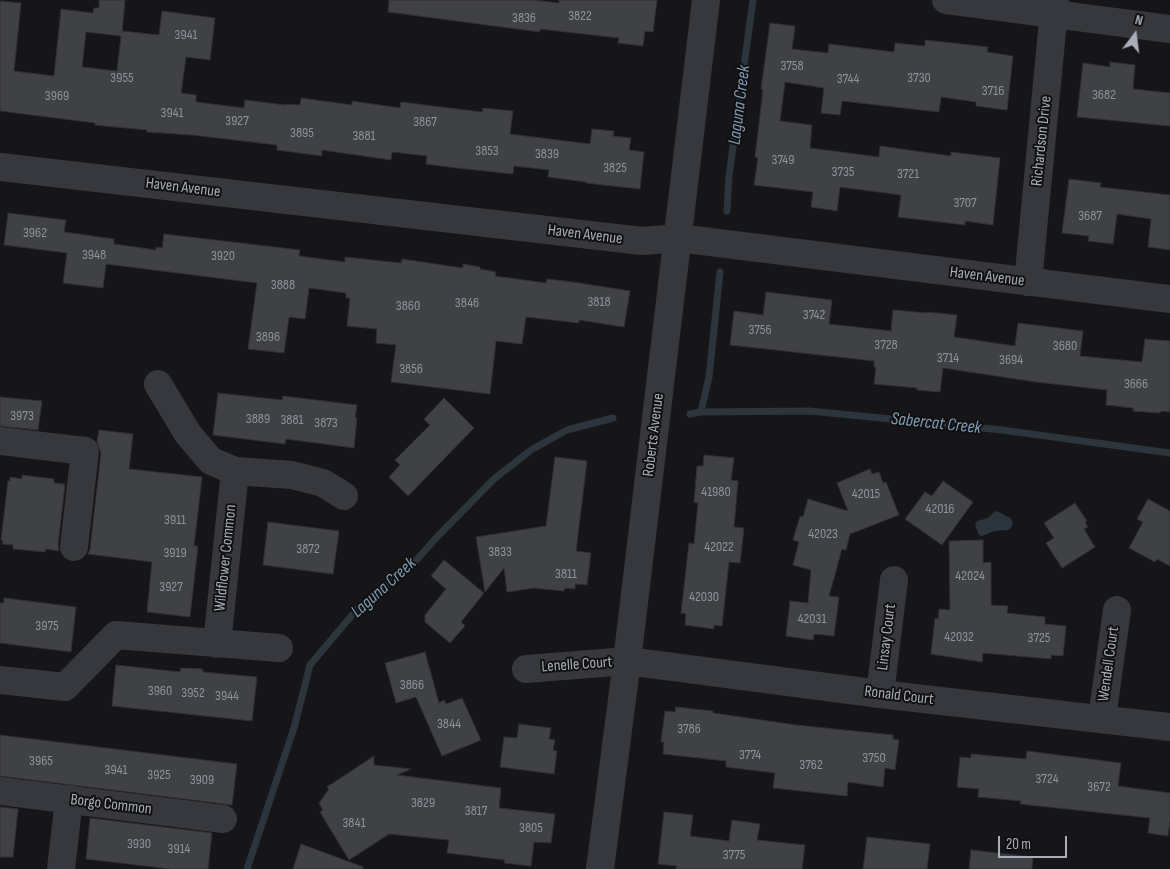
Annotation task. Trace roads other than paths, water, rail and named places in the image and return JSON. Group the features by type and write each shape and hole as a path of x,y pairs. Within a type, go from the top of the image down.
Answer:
{"street":[{"name":"Roberts Avenue","path":"600,869 627,661 706,0"},
{"path":"946,0 1055,8 1170,29"},
{"name":"Richardson Drive","path":"1028,282 1055,8"},
{"name":"Haven Avenue","path":"0,167 642,241 678,238 1170,299"},
{"path":"158,384 188,434 211,461 235,471 292,475 323,483 344,496"},
{"path":"1,447 85,451 74,547"},
{"name":"Wildflower Common","path":"217,644 235,471"},
{"name":"Linsay Court","path":"880,694 894,580"},
{"name":"Wendell Court","path":"1102,718 1117,610"},
{"path":"0,680 65,687 116,636 278,648"},
{"name":"Lenelle Court","path":"526,669 627,661"},
{"name":"Ronald Court","path":"627,661 880,694 1170,727"},
{"name":"Borgo Common","path":"0,791 223,819"},
{"path":"61,869 69,799"}],"waterway":[{"name":"Laguna Creek","path":"727,211 729,176 753,0"},
{"name":"Laguna Creek","path":"701,412 709,377 720,272"},
{"name":"Sabercat Creek","path":"690,414 701,412 810,411 1002,430 1170,453"},
{"name":"Laguna Creek","path":"247,869 294,728 310,665 358,608 412,565 494,479 531,450 567,430 613,418"}]}
